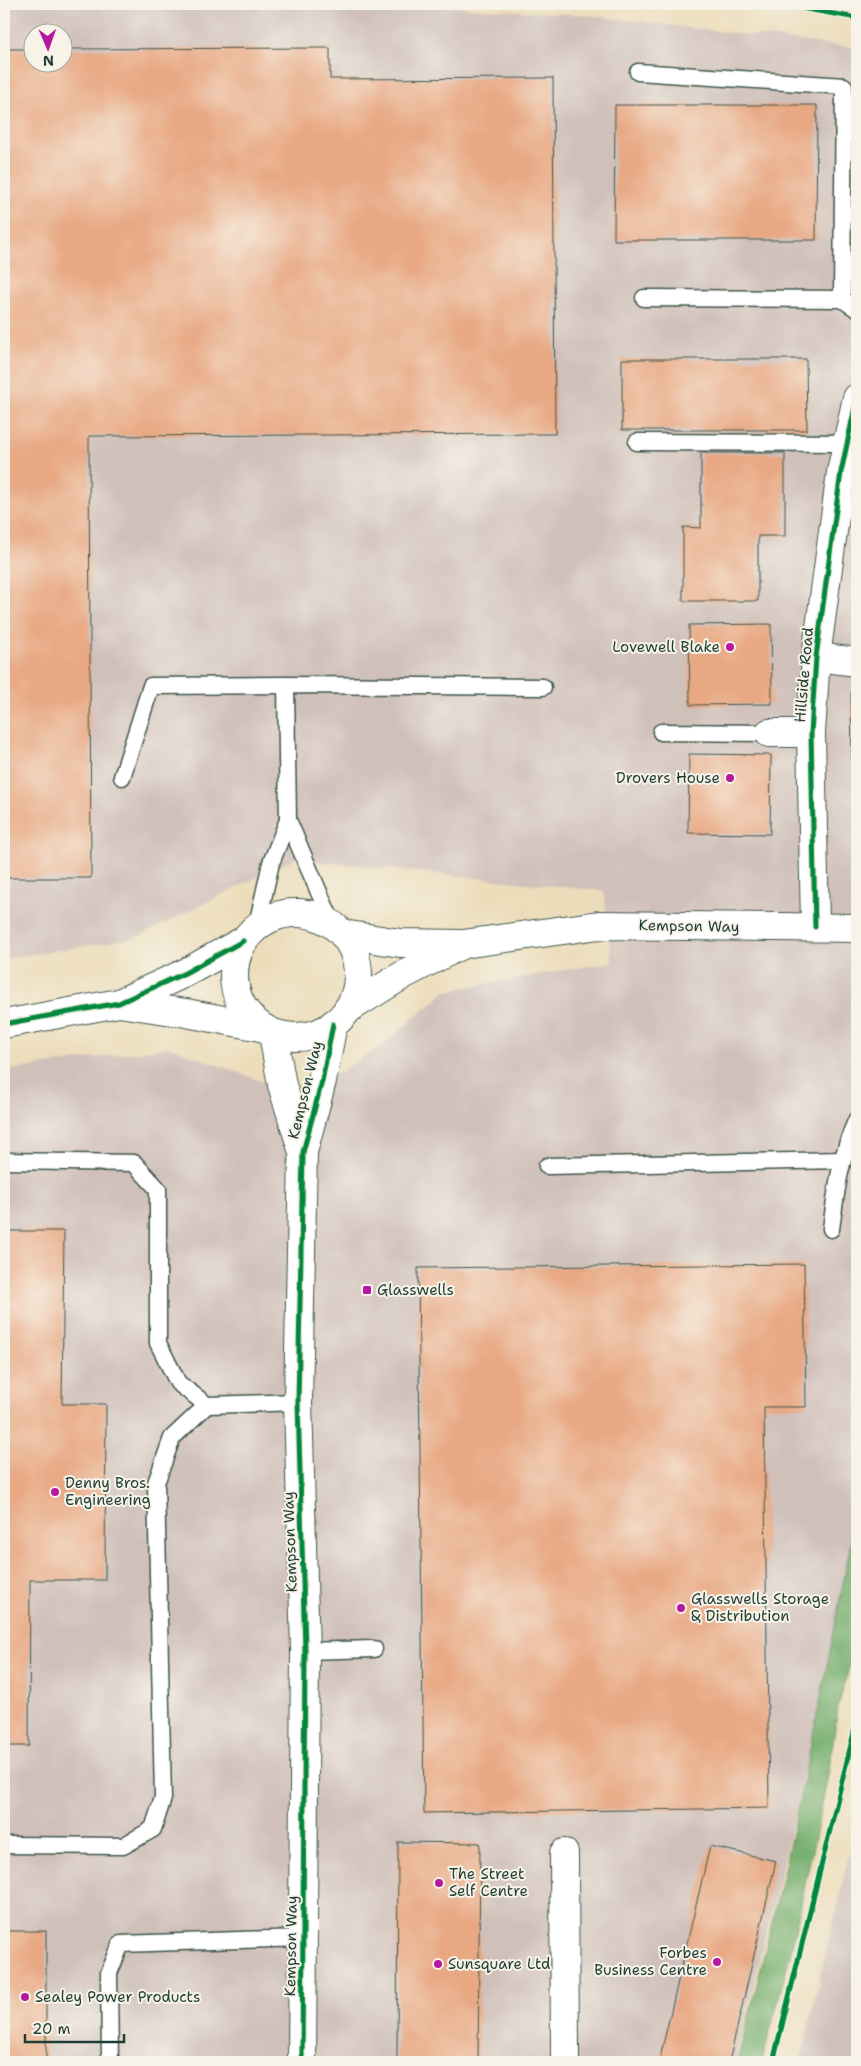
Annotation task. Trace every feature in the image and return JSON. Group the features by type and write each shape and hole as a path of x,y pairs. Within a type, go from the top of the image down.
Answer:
{"street":[{"name":"Hillside Road","path":"815,927 812,733 816,656 841,472 857,398"},
{"name":"Hillside Road","path":"816,656 857,662"},
{"name":"Hillside Road","path":"769,733 812,733"},
{"path":"4,1024 118,1003 185,972 275,916 295,912 316,915 338,929 353,951 358,970 356,990 341,1016 320,1033 304,1037 289,1037 267,1030 186,1013 118,1003"},
{"name":"Kempson Way","path":"338,929 400,943 463,944 599,925 857,928"},
{"path":"250,933 234,964 234,988 243,1010 267,1030"},
{"name":"Kempson Way","path":"302,2062 305,1651 298,1402 302,1152 341,1016 403,975 463,944"},
{"name":"Kempson Way","path":"267,1030 302,1152"},
{"path":"564,1853 565,2062"}],"lane":[{"path":"638,72 844,86 842,299"},
{"path":"644,298 842,299 857,309"},
{"path":"637,442 848,443"},
{"path":"122,777 151,686 543,687"},
{"path":"250,933 271,863 288,820 286,686"},
{"path":"661,732 769,733"},
{"path":"288,820 338,929"},
{"path":"831,1229 847,1143 857,1119"},
{"path":"548,1166 843,1160"},
{"path":"4,1161 134,1163 158,1189 158,1343 178,1383 207,1405 298,1402"},
{"path":"4,1845 123,1846 153,1829 163,1798 156,1483 172,1438 207,1405"},
{"path":"305,1651 374,1649"},
{"path":"110,2062 109,1973 121,1944 303,1938"}],"shaded area":[{"path":"4,4 406,4 586,15 857,48 857,1557 735,2062 4,2062 4,1071 170,1047 301,1096 383,1045 446,991 612,962 604,891 294,859 135,938 4,959"},
{"path":"857,1821 857,2062 800,2062"}],"green space":[{"path":"857,1509 857,1638 838,1708 828,1776 790,1955 762,2062 737,2062 755,1994 802,1787"}],"building":[{"path":"330,48 330,79 553,78 555,434 89,436 91,878 4,878 4,49 22,49 22,72 72,72 72,49"},
{"path":"615,105 817,105 816,240 614,240"},
{"path":"622,359 806,359 807,430 622,430"},
{"path":"701,453 785,453 785,536 758,536 758,601 683,601 683,527 701,528"},
{"path":"857,605 857,626 853,625"},
{"name":"Lovewell Blake","path":"771,624 772,704 690,705 689,625"},
{"path":"851,693 857,693 857,764 852,764"},
{"name":"Drovers House","path":"689,754 771,755 770,834 688,833"},
{"name":"Denny Bros. Engineering","path":"4,1231 64,1231 62,1404 106,1404 105,1580 30,1580 29,1746 4,1746"},
{"path":"804,1264 806,1407 764,1407 769,1808 424,1813 418,1268"},
{"name":"Sunsquare Ltd","path":"398,1842 480,1843 478,2062 397,2062"},
{"name":"Forbes Business Centre","path":"710,1846 776,1861 729,2062 659,2062"},
{"name":"Sealey Power Products","path":"4,1931 46,1931 46,2062 4,2062"}],"cycle path":[{"path":"738,4 801,8 857,18"},
{"path":"815,927 811,733 816,657 841,472 857,398"},
{"path":"4,1024 119,1003 185,973 243,941"},
{"path":"302,2062 305,1651 298,1402 303,1152 322,1081 333,1024"},
{"path":"773,2062 857,1720"}],"place":[{"name":"Lovewell Blake","path":"730,647"},
{"name":"Drovers House","path":"730,778"},
{"name":"Glasswells","path":"367,1290"},
{"name":"Denny Bros. Engineering","path":"55,1492"},
{"name":"Glasswells Storage & Distribution","path":"681,1608"},
{"name":"The Street Self Centre","path":"439,1883"},
{"name":"Forbes Business Centre","path":"717,1962"},
{"name":"Sunsquare Ltd","path":"438,1964"},
{"name":"Sealey Power Products","path":"25,1997"}]}
